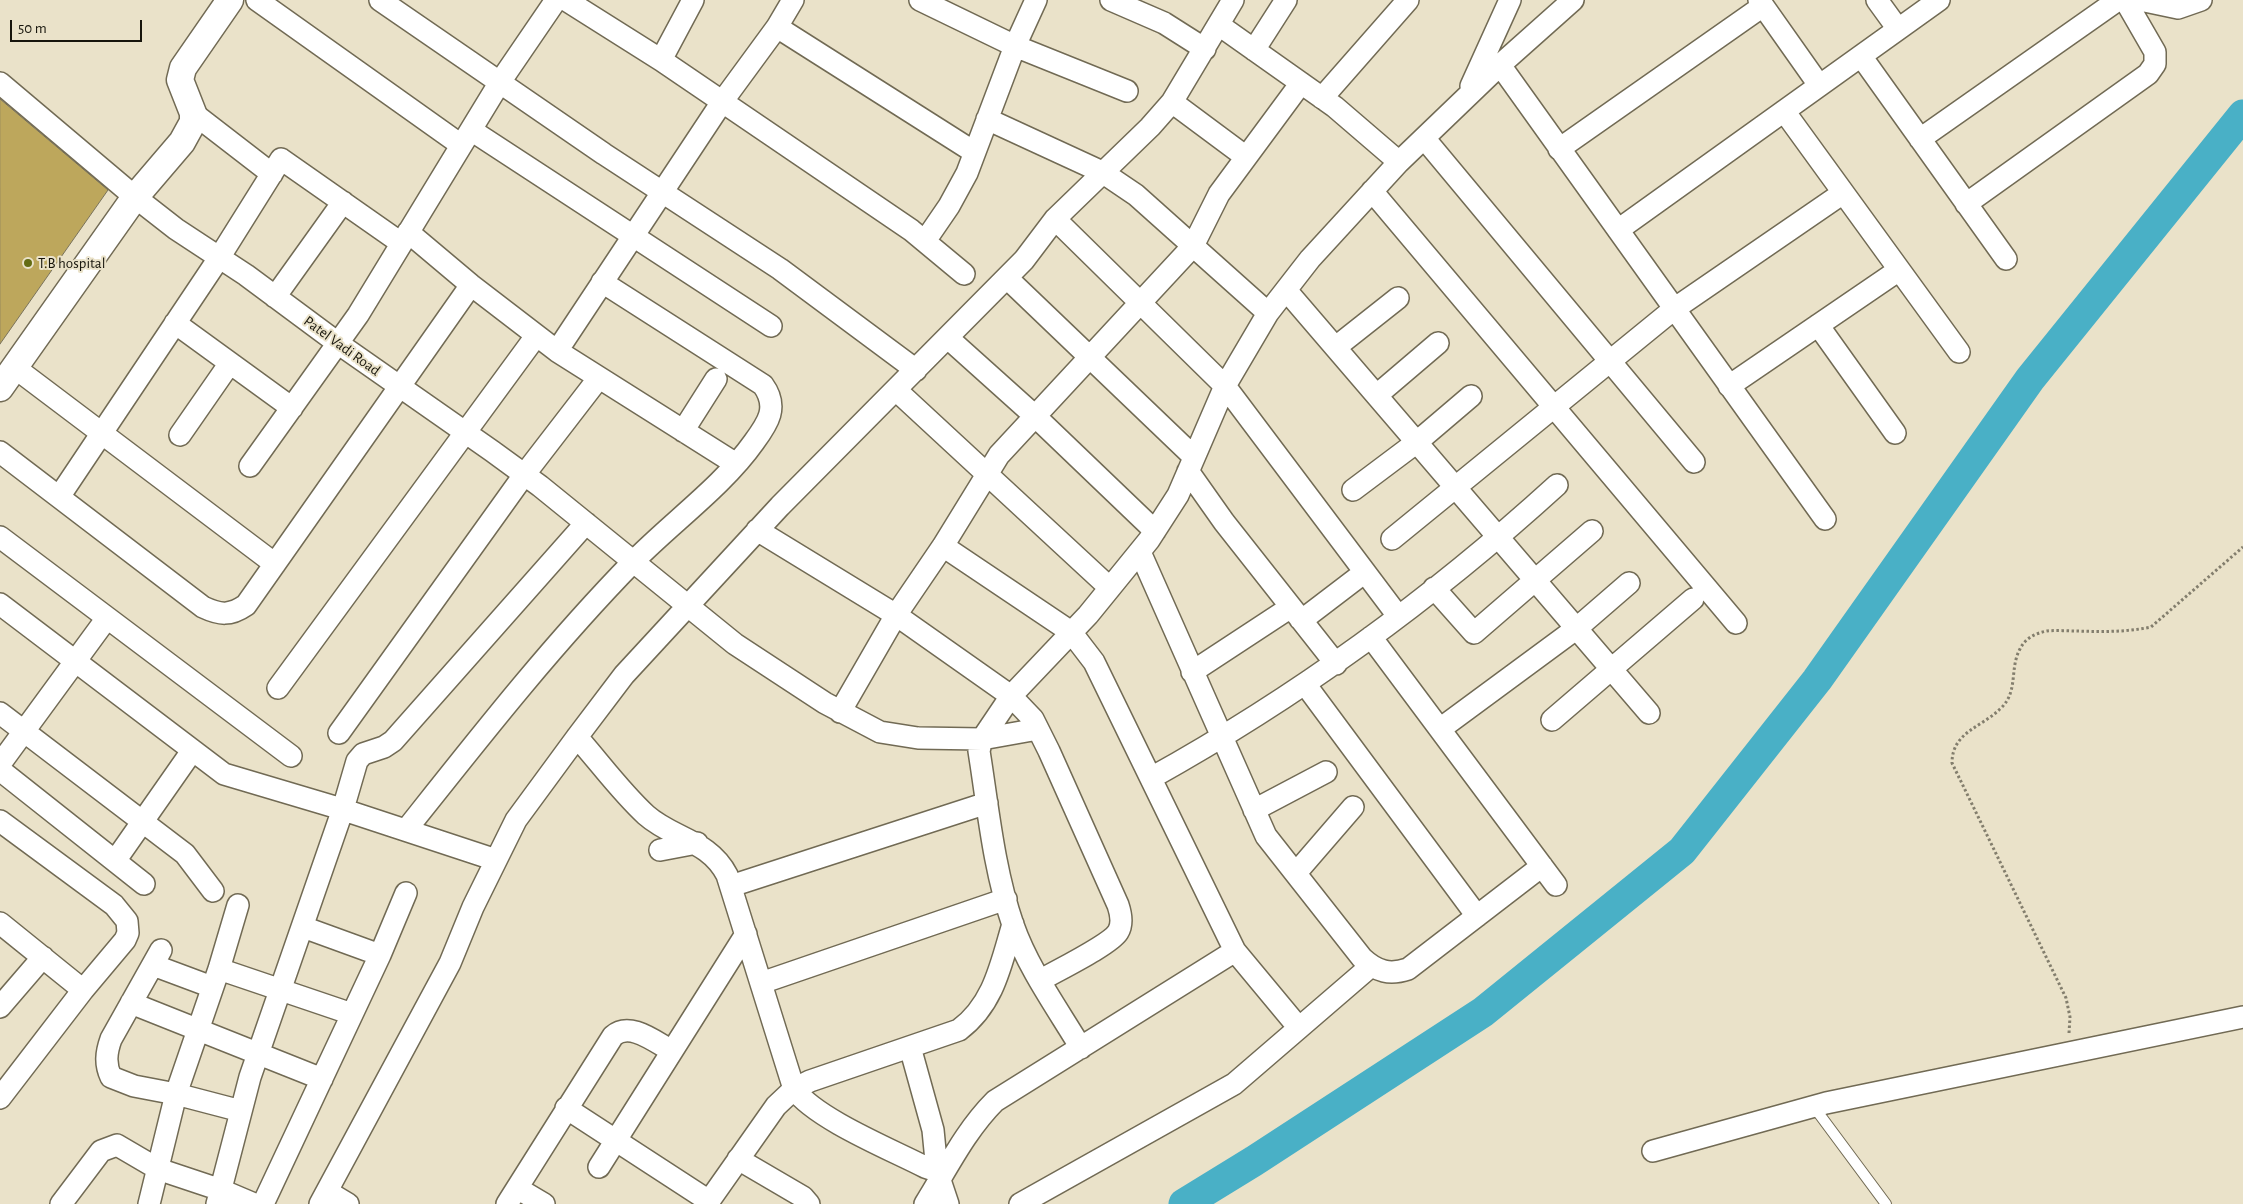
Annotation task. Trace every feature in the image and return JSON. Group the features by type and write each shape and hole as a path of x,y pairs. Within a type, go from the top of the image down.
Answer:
{"street":[{"path":"230,0 182,68 180,80 193,113 193,122 182,142 135,197 7,377 101,433 275,564"},
{"path":"257,0 466,137 633,236 771,326"},
{"path":"380,0 662,192 780,269 904,361"},
{"path":"250,466 339,344 500,82 556,0"},
{"path":"566,0 661,60 911,230 964,274"},
{"path":"661,60 693,0"},
{"path":"557,351 722,102 777,26 793,0"},
{"path":"920,0 1015,46 1127,92"},
{"path":"924,241 949,206 967,173 1015,46 1036,0"},
{"path":"1111,0 1164,23 1205,49"},
{"path":"348,1204 324,1198 450,963 473,907 516,820 624,675 678,597 758,530 896,390 904,361 948,338 1007,278 1036,246 1088,166 1150,127 1172,102 1233,0"},
{"path":"1254,50 1286,0"},
{"path":"1322,98 1408,0"},
{"path":"1466,97 1510,0"},
{"path":"1081,1048 1027,958 1013,924 995,856 979,751 982,739 1011,696 1110,588 1155,531 1178,495 1225,386 1268,313 1310,259 1399,162 1500,65 1573,0"},
{"path":"1877,0 1898,29"},
{"path":"1618,230 1939,0"},
{"path":"1920,139 2118,0"},
{"path":"1966,204 2148,74 2155,64 2155,52 2125,0"},
{"path":"2140,0 2178,8 2201,0"},
{"path":"1559,149 1761,3 1819,86"},
{"path":"1219,25 1358,125 1399,162"},
{"path":"777,26 974,152"},
{"path":"1860,56 2006,258"},
{"path":"1500,65 1825,519"},
{"name":"Patel Vadi Road","path":"0,83 135,197 524,475 735,644 840,712 880,732 918,738 982,739 1038,729"},
{"path":"840,712 896,615 943,546 986,473 999,455 1193,246 1219,194 1301,83"},
{"path":"1172,102 1246,157"},
{"path":"1784,111 1958,352"},
{"path":"193,113 272,174"},
{"path":"987,119 1088,166 1153,209 1268,313"},
{"path":"1424,138 1694,462"},
{"path":"59,497 281,160 343,202 404,238 471,285 557,351 736,464"},
{"path":"1372,190 1736,623"},
{"path":"1392,539 1457,488 1674,309 1843,193"},
{"path":"275,297 343,202"},
{"path":"1055,219 1225,386 1398,616"},
{"path":"1729,386 1899,270"},
{"path":"1007,278 1090,358 1191,464 1295,613 1336,664"},
{"path":"406,830 509,699 633,561 736,464 754,442 768,420 772,405 770,394 763,385 602,282"},
{"path":"0,452 203,607 218,614 228,614 246,605 471,285"},
{"path":"1286,290 1648,713"},
{"path":"1336,347 1398,298"},
{"path":"175,323 292,408"},
{"path":"1818,325 1895,433"},
{"path":"278,688 536,336"},
{"path":"948,338 1036,417 1155,531"},
{"path":"1377,395 1438,343"},
{"path":"180,435 230,363"},
{"path":"339,734 524,475 598,378"},
{"path":"683,431 716,379"},
{"path":"896,390 1110,588"},
{"path":"1353,490 1417,442 1471,396"},
{"path":"1150,778 1221,739 1336,664 1500,538 1557,486"},
{"path":"219,1197 258,1054 279,988 303,927 343,809 357,761 363,754 384,747 393,741 586,523"},
{"path":"758,530 896,615 1011,696 1033,719 1114,896 1121,916 1121,925 1113,938 1041,980"},
{"path":"1434,588 1474,633 1592,531"},
{"path":"0,537 291,756"},
{"path":"943,546 1071,632 1094,662 1235,950 1300,1028"},
{"path":"1140,552 1221,739 1266,836 1371,966 1389,973 1408,969 1542,866"},
{"path":"1192,672 1295,613 1306,617 1364,572"},
{"path":"1440,730 1577,628 1629,583"},
{"path":"1552,720 1693,599"},
{"path":"0,604 224,774 343,809 496,860"},
{"path":"0,764 108,618"},
{"path":"1371,637 1556,885"},
{"path":"1305,684 1477,916"},
{"path":"0,713 185,854 213,891"},
{"path":"577,738 646,814 667,830 697,843 720,862 731,886 794,1089 801,1098 817,1111 938,1175"},
{"path":"115,861 192,751"},
{"path":"0,770 144,884"},
{"path":"1254,810 1326,772"},
{"path":"731,886 987,803"},
{"path":"1296,873 1353,808"},
{"path":"0,821 114,904 127,921 128,933 125,940 82,990 0,1098"},
{"path":"660,850 697,843"},
{"path":"263,1204 380,955 406,892"},
{"path":"761,983 1006,899"},
{"path":"149,1204 176,1094 196,1030 216,978 238,905"},
{"path":"0,923 44,957 82,990"},
{"path":"566,1108 617,1139 708,1202 776,1106 794,1089 810,1081 959,1030 973,1019 984,1006 997,976 1013,924"},
{"path":"303,927 380,955"},
{"path":"599,1167 746,934"},
{"path":"925,1204 938,1175 995,1101 1235,950"},
{"path":"0,1007 44,957"},
{"path":"241,1111 176,1094 134,1086 111,1077 107,1068 106,1053 111,1039 157,958 216,978 279,988 352,1014"},
{"path":"1020,1204 1234,1084 1371,966"},
{"path":"131,1003 322,1079"},
{"path":"1654,1152 1814,1106 2243,1017"},
{"path":"544,1204 512,1196 606,1045 619,1031 630,1030 672,1051"},
{"path":"910,1046 933,1130 938,1175 948,1204"},
{"path":"61,1204 101,1150 117,1144 158,1169 219,1197 254,1204"},
{"path":"738,1159 803,1197 809,1204"}],"lane":[{"path":"1814,1106 1886,1204"}],"path":[{"path":"2068,1052 2070,1017 2066,998 1952,763 1952,755 1958,741 1970,729 1996,713 2007,702 2013,690 2018,652 2023,642 2034,635 2048,631 2131,632 2150,627 2243,547"}],"building":[{"name":"T.B hospital","path":"0,99 108,190 0,344"}],"waterway":[{"path":"1184,1204 1254,1161 1483,1012 1682,851 1817,680 2030,379 2243,115"}],"place":[{"name":"T.B hospital","path":"28,263"}]}
